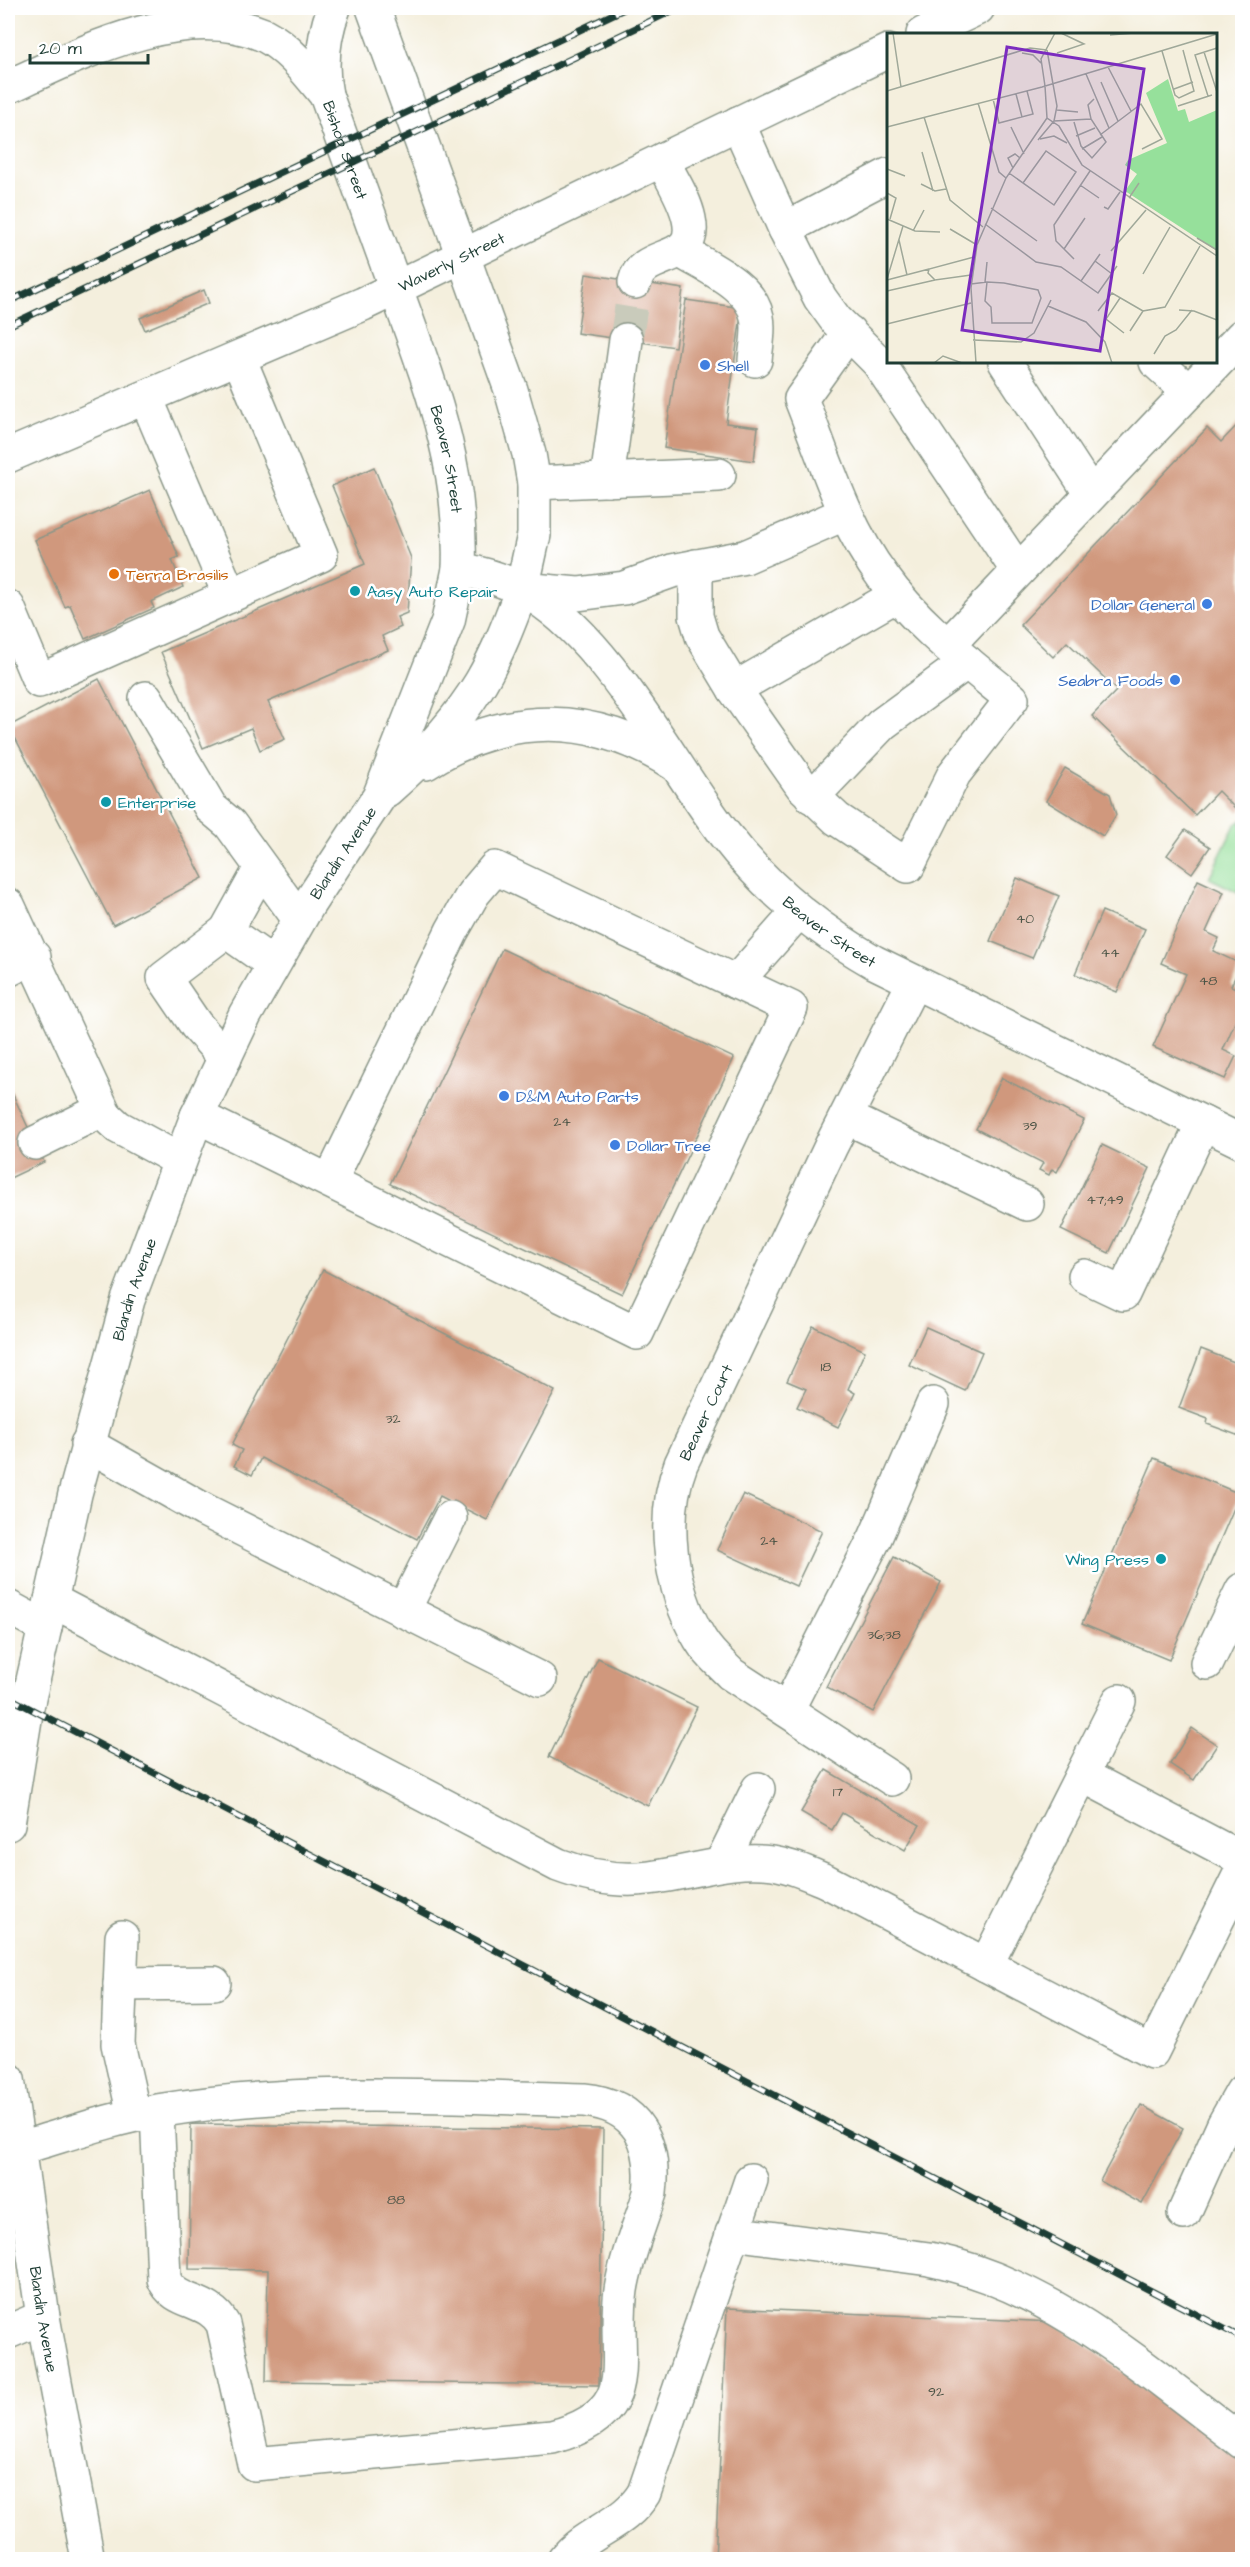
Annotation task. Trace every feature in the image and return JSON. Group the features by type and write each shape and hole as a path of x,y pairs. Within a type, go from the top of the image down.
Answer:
{"street":[{"path":"108,40 153,8"},
{"name":"Bishop Street","path":"334,8 324,40 322,77 326,95 396,289"},
{"path":"373,8 511,390 529,454 534,483 534,536 522,589 559,594 610,591 696,566 744,557 846,513"},
{"path":"924,33 978,8"},
{"path":"8,87 124,34 171,24 233,23 265,35 282,47 304,67 326,95"},
{"name":"Waverly Street","path":"8,456 396,289 887,51"},
{"path":"738,123 816,292 886,372 1018,572"},
{"path":"634,282 644,267 681,251 690,233 688,216 662,160"},
{"path":"785,229 887,179"},
{"path":"681,251 738,288 749,299 758,320 755,360"},
{"name":"Beaver Street","path":"396,289 439,410 450,452 460,526 459,569 493,577 522,589 547,605 587,642 615,677 726,836 759,873 799,911 855,951 1242,1142"},
{"path":"696,566 699,630 734,689 793,774 812,797 837,819 908,866 954,774 1012,699 957,653 897,595 869,556 846,513 801,399 849,332"},
{"path":"1217,362 1242,336"},
{"path":"607,480 626,340"},
{"path":"8,607 39,681 321,555 239,357"},
{"path":"1006,363 1091,494"},
{"path":"1157,363 1189,392"},
{"path":"812,797 882,724 957,653 1018,572 1216,363"},
{"path":"146,398 230,596"},
{"path":"534,483 719,475"},
{"name":"Blandin Avenue","path":"8,1807 48,1613 87,1444 128,1300 179,1160 197,1116 273,964 299,919 379,797 448,621 459,569"},
{"name":"Blandin Avenue","path":"379,797 436,741 480,684 508,628 522,589"},
{"path":"734,689 897,595"},
{"path":"146,698 212,808 230,824 299,919"},
{"path":"379,797 428,762 458,745 483,734 525,724 554,723 592,729 636,743 676,765"},
{"path":"225,1058 196,1025 164,978 226,931 261,868"},
{"path":"197,1116 637,1333 791,1008 495,868 473,894 452,931 330,1181"},
{"path":"8,905 21,964 102,1110 118,1127 179,1160"},
{"path":"736,982 799,911"},
{"path":"226,931 273,964"},
{"name":"Beaver Court","path":"892,1779 731,1674 700,1639 684,1603 674,1563 670,1525 671,1493 681,1464 846,1117 914,982"},
{"path":"35,1143 102,1110"},
{"path":"846,1117 1027,1204"},
{"path":"1085,1276 1123,1294 1203,1123"},
{"path":"787,1710 866,1558 933,1404"},
{"path":"87,1444 204,1510 540,1679"},
{"path":"404,1611 450,1518"},
{"path":"1207,1663 1242,1590"},
{"path":"8,1607 48,1613 558,1865 591,1876 628,1879 672,1874 721,1864 774,1863 811,1874 1152,2052 1242,1870"},
{"path":"986,1965 1119,1701"},
{"path":"1082,1775 1242,1859"},
{"path":"721,1864 758,1789"},
{"path":"16,2149 146,2113 341,2094 584,2100 615,2105 636,2123 644,2136 651,2164 651,2179 622,2288 619,2382 608,2407 588,2424 552,2437 254,2464 223,2324 210,2308 174,2293 168,2288 164,2279 146,2113 118,2044 122,1937"},
{"path":"120,1984 214,1983"},
{"name":"Blandin Avenue","path":"8,2079 16,2149 43,2317 88,2559"},
{"path":"1184,2213 1224,2124 1242,2092"},
{"path":"564,2559 576,2546 601,2529 628,2515 644,2493 751,2180"},
{"path":"732,2234 929,2259 957,2265 1013,2286 1085,2325 1242,2442"},
{"path":"8,2332 43,2317"}],"green space":[{"path":"1242,820 1242,894 1209,878 1235,825"}],"building":[{"name":"Shell","path":"586,274 683,289 675,347 577,333"},
{"path":"204,290 209,303 145,330 140,318"},
{"name":"Shell","path":"686,300 742,308 726,423 758,427 754,461 664,448"},
{"name":"Seabra Foods","path":"1242,420 1242,809 1239,812 1218,791 1195,815 1092,716 1117,690 1067,642 1053,657 1020,625 1207,428 1221,442"},
{"name":"Aasy Auto Repair","path":"374,467 411,558 407,613 397,617 401,627 382,636 388,650 268,702 285,739 260,750 251,728 203,748 161,652 365,564 332,486"},
{"name":"Terra Brasilis","path":"150,490 179,557 172,560 183,587 151,602 154,608 85,639 70,605 65,607 35,540"},
{"name":"Enterprise","path":"99,679 203,878 113,925 9,726"},
{"path":"1065,768 1110,794 1116,815 1103,836 1046,801"},
{"path":"1185,830 1210,847 1192,873 1167,855"},
{"path":"1017,878 1059,896 1032,958 990,941"},
{"path":"1198,880 1224,892 1206,932 1219,938 1213,951 1241,964 1231,986 1242,991 1242,1006 1223,1050 1236,1056 1225,1079 1153,1047 1186,974 1161,963"},
{"path":"1102,911 1145,929 1117,992 1075,974"},
{"path":"502,949 734,1058 622,1294 390,1184"},
{"path":"1002,1078 1084,1120 1057,1172 1052,1169 1049,1175 1039,1170 1043,1163 976,1129"},
{"path":"8,1084 44,1162 8,1179"},
{"path":"1102,1145 1150,1168 1109,1253 1061,1230"},
{"path":"323,1270 555,1391 487,1520 440,1496 417,1539 261,1458 252,1475 234,1466 242,1450 232,1445"},
{"path":"813,1326 865,1351 848,1389 855,1393 838,1427 797,1407 806,1389 787,1381"},
{"path":"926,1327 982,1352 965,1391 909,1365"},
{"path":"1201,1349 1242,1365 1242,1437 1207,1424 1208,1419 1179,1408"},
{"name":"Wing Press","path":"1154,1458 1240,1494 1169,1660 1082,1624"},
{"path":"743,1494 822,1531 796,1586 717,1550"},
{"path":"894,1557 941,1582 873,1712 826,1687"},
{"path":"598,1658 697,1707 648,1806 549,1757"},
{"path":"1192,1728 1217,1745 1194,1780 1170,1764"},
{"path":"826,1770 920,1825 905,1850 842,1813 832,1830 801,1812"},
{"path":"1141,2105 1183,2128 1142,2204 1100,2181"},
{"path":"191,2124 603,2129 599,2385 266,2381 268,2270 189,2269"},
{"path":"727,2308 1055,2322 1242,2460 1242,2560 715,2560"}],"tunnel":[{"path":"626,340 635,282"}],"railway":[{"path":"8,302 626,8"},
{"path":"8,326 678,8"},
{"path":"8,1697 1242,2338"}],"place":[{"name":"Shell","path":"705,365"},
{"name":"Terra Brasilis","path":"114,574"},
{"name":"Aasy Auto Repair","path":"355,591"},
{"name":"Dollar General","path":"1207,604"},
{"name":"Seabra Foods","path":"1175,680"},
{"name":"Enterprise","path":"106,802"},
{"name":"D&M Auto Parts","path":"504,1096"},
{"name":"Dollar Tree","path":"615,1145"},
{"name":"Wing Press","path":"1161,1559"}]}
